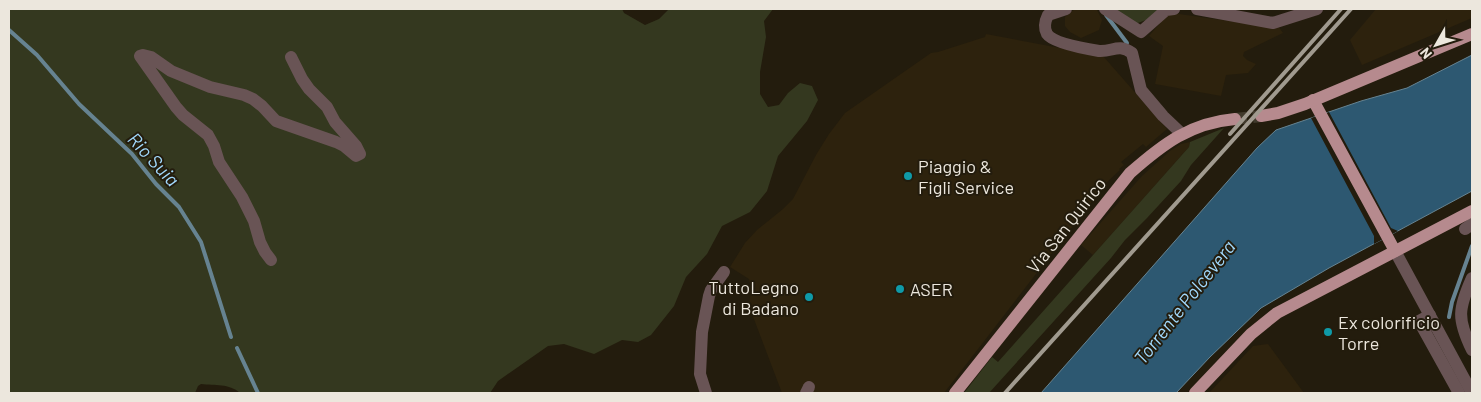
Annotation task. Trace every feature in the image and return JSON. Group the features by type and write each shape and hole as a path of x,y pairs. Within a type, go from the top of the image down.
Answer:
{"main road":[{"path":"1261,116 1278,113 1313,100 1472,34"},
{"path":"1313,100 1394,251"},
{"name":"Via San Quirico","path":"955,393 1124,180 1143,162 1182,134 1206,123 1236,119"},
{"path":"1196,393 1251,334 1277,313 1472,211"}],"street":[{"path":"1066,9 1048,15 1044,22 1047,34 1052,38 1077,46 1101,51 1118,47 1132,53 1140,90 1182,134"},
{"path":"1105,9 1142,32 1166,10 1174,9"},
{"path":"1197,9 1273,23 1317,9"},
{"path":"271,260 260,242 254,222 235,186 219,162 208,135 176,107 140,56 151,57 171,71 210,88 253,98 276,121 336,142 356,156 360,154 356,146 335,122 327,106 309,89 291,58"},
{"path":"1394,251 1472,393"},
{"path":"706,393 700,374 702,332 709,296 724,272"},
{"path":"1472,278 1460,310 1462,327 1472,350"},
{"path":"1430,315 1419,321 1459,393"}],"shaded area":[{"path":"1075,9 1097,10 1102,20 1099,30 1081,38 1070,32 1065,26 1065,17"},
{"path":"1376,9 1470,9 1472,18 1362,65 1350,40"},
{"path":"1172,13 1271,27 1278,26 1283,33 1244,52 1243,56 1247,60 1256,64 1248,73 1226,75 1221,96 1155,84 1163,46 1149,36 1167,15"},
{"path":"986,34 1103,56 1167,129 1146,147 1143,144 1121,162 1124,165 1107,182 944,393 782,393 749,306 751,289 749,279 730,267 745,243 757,230 793,199 816,155 845,113 931,53 985,37"},
{"path":"1190,142 1189,147 1093,255 1081,245 1142,176 1170,151 1181,144"},
{"path":"1268,344 1304,393 1209,393 1253,346"}],"green space":[{"path":"9,9 622,9 624,13 645,25 659,19 669,9 773,9 764,21 766,37 760,72 760,94 768,107 779,105 788,93 800,83 812,86 818,100 807,121 778,156 767,191 750,212 722,226 707,254 686,277 674,306 651,335 638,342 622,340 594,354 564,344 548,346 498,381 490,393 240,393 227,386 201,384 195,393 9,393"},
{"path":"1113,9 1160,9 1146,20 1135,24"},
{"path":"1224,128 1191,165 1181,181 1125,240 989,393 964,393 992,357 998,362 1189,147 1190,142"}],"water":[{"name":"Torrente Polcevera","path":"1472,55 1472,191 1329,268 1261,308 1176,393 1041,393 1257,148 1276,130 1361,101 1407,88"}],"pier":[{"path":"1329,112 1391,228 1398,231 1374,244 1374,236 1311,118"}],"waterway":[{"path":"1106,15 1127,43"},
{"name":"Rio Suia","path":"9,30 37,55 79,104 132,154 156,184 179,207 201,242 231,337"},
{"path":"1449,317 1452,302 1472,246"},
{"name":"Rio Suia","path":"237,348 258,393"}],"tunnel":[{"path":"1235,119 1261,116"}],"railway":[{"path":"1230,134 1341,9"},
{"path":"1005,393 1351,9"}],"place":[{"name":"Piaggio & Figli Service","path":"908,176"},
{"name":"ASER","path":"900,289"},
{"name":"TuttoLegno di Badano","path":"809,297"},
{"name":"Ex colorificio Torre","path":"1328,332"}]}
